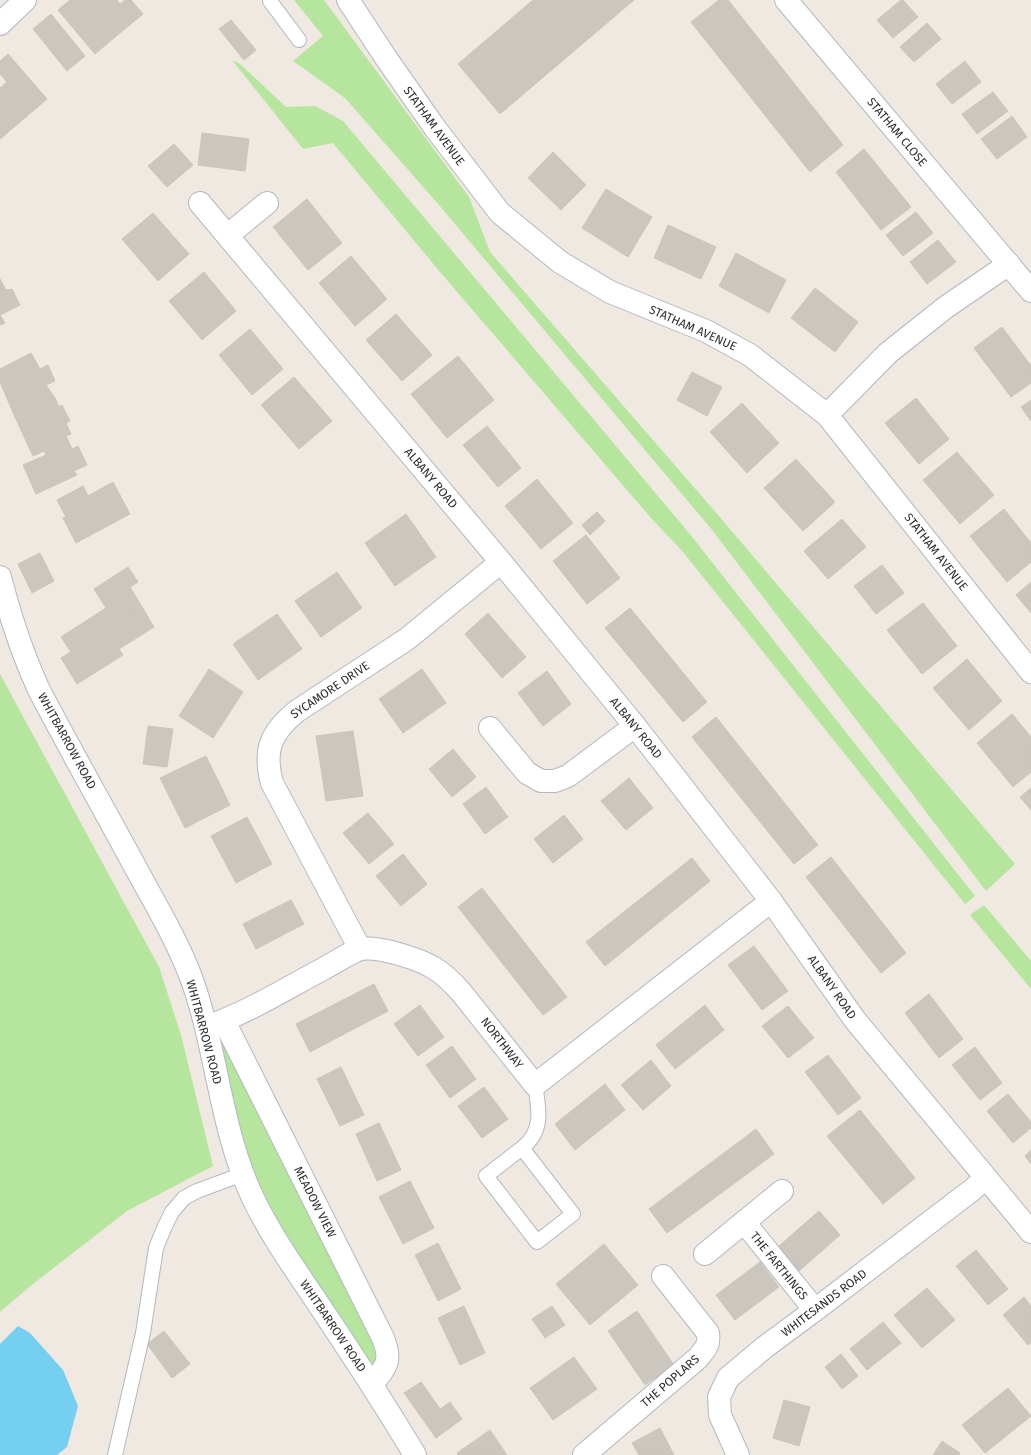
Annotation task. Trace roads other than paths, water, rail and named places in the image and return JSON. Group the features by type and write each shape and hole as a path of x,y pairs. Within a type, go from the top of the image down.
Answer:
{"street":[{"path":"0,24 25,0"},
{"name":"STATHAM AVENUE","path":"348,0 435,128 500,213 560,262 610,292 706,331 750,355 828,415 1031,672"},
{"name":"STATHAM CLOSE","path":"786,0 1031,291"},
{"name":"ALBANY ROAD","path":"200,203 501,562 635,726 771,901 855,1020 1031,1232"},
{"path":"228,235 267,204"},
{"path":"828,415 888,354 946,307 1009,264"},
{"name":"SYCAMORE DRIVE","path":"360,949 272,783 268,757 272,743 277,730 297,711 407,639 501,562"},
{"name":"WHITBARROW ROAD","path":"0,577 17,636 26,662 39,690 177,946 215,1024 224,1112 243,1174 264,1220 280,1247 372,1384 415,1455"},
{"path":"490,728 527,773 541,781 555,781 568,776 635,726"},
{"path":"535,1085 771,901"},
{"path":"215,1024 296,984 360,949"},
{"name":"NORTHWAY","path":"360,949 383,950 416,959 434,968 448,978 461,992 535,1085"},
{"name":"MEADOW VIEW","path":"215,1024 383,1338 388,1350 388,1360 383,1371 372,1384"},
{"name":"WHITESANDS ROAD","path":"738,1455 720,1416 719,1397 728,1378 765,1347 986,1178"},
{"name":"THE FARTHINGS","path":"705,1254 782,1191"},
{"name":"THE FARTHINGS","path":"744,1222 814,1310"},
{"name":"THE POPLARS","path":"584,1455 698,1358 707,1346 709,1340 708,1333 663,1276"}],"lane":[{"path":"271,0 270,1 300,40"},
{"path":"522,1148 574,1214 537,1242 486,1176 522,1148 534,1136 537,1128 538,1103 535,1085"},
{"path":"115,1455 143,1333 156,1248 168,1219 184,1198 197,1191 243,1174"}],"water":[{"path":"18,1326 30,1333 63,1370 78,1406 67,1447 57,1455 0,1455 0,1344"}]}
